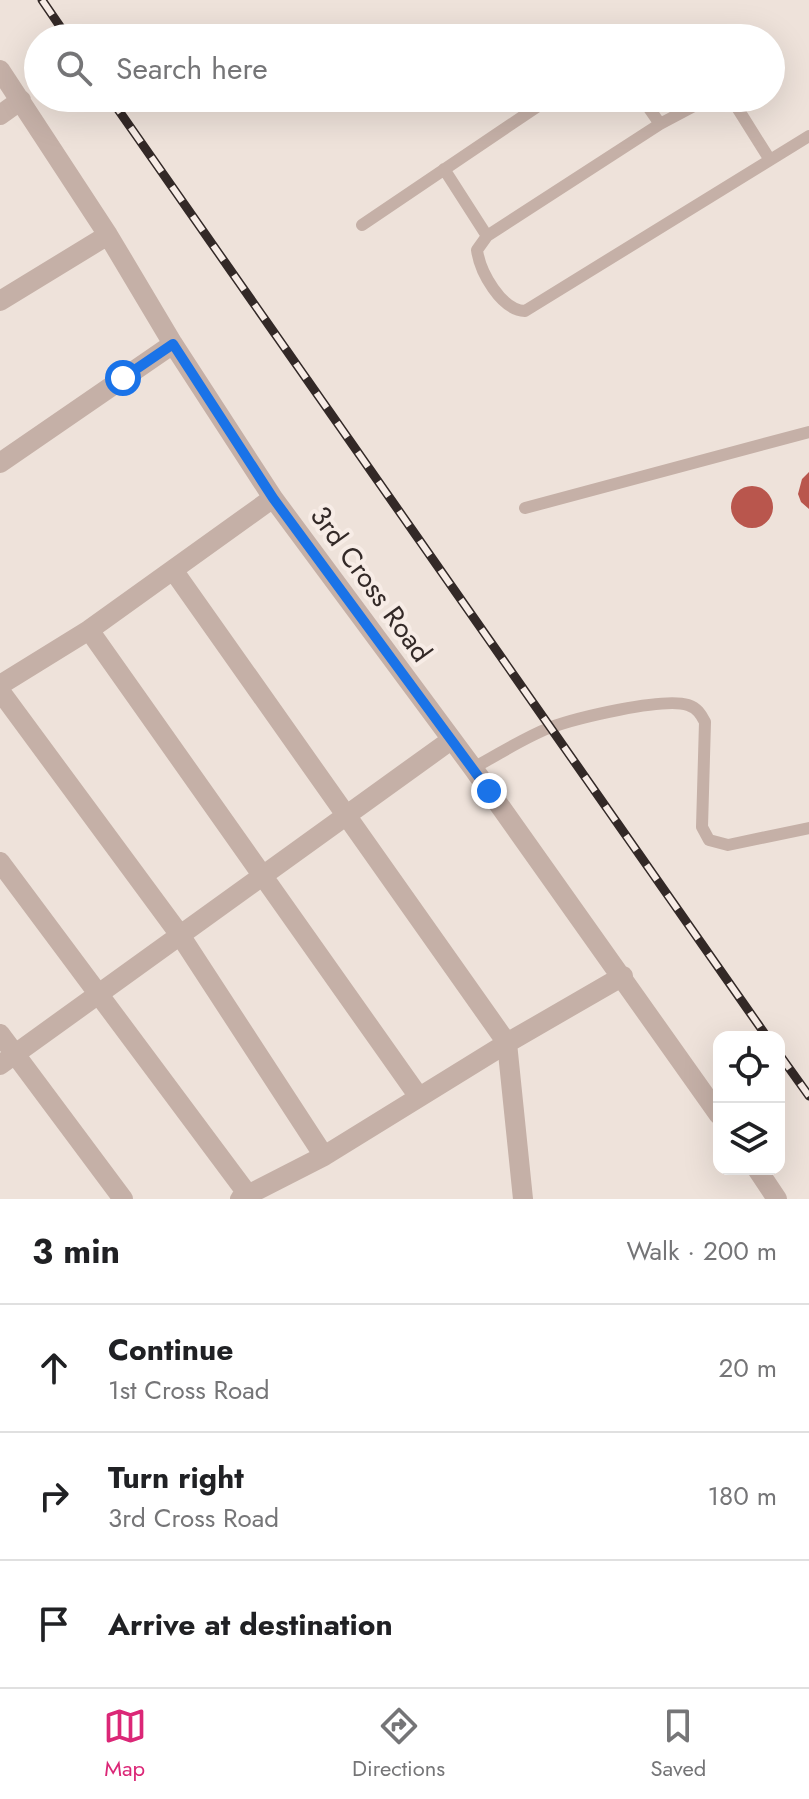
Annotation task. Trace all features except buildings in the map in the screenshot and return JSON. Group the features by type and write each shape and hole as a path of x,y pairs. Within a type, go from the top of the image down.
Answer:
{"street":[{"name":"3rd Cross Road","path":"0,70 24,105"},
{"path":"0,115 21,100"},
{"name":"3rd Cross Road","path":"29,112 273,498 473,768 713,1106"},
{"path":"0,301 108,235"},
{"path":"0,463 173,344"},
{"path":"0,685 89,630 273,498"},
{"path":"173,570 507,1043 523,1199"},
{"path":"89,630 419,1097"},
{"path":"0,691 180,935 324,1156"},
{"path":"7,1059 451,740"},
{"path":"0,862 99,993 244,1197 324,1156 507,1043 623,976"},
{"path":"0,1034 7,1059 123,1199"},
{"path":"761,1175 777,1199"}],"lane":[{"path":"362,225 529,112"},
{"path":"652,112 660,124"},
{"path":"683,112 487,236 477,250 479,264 507,305 515,311 525,311 809,136"},
{"path":"740,112 770,160"},
{"path":"444,169 487,236"},
{"path":"525,508 809,432"},
{"path":"473,768 549,728 617,711 671,703 690,705 700,712 705,722 702,827 709,840 728,845 809,828"}],"railway":[{"path":"42,0 58,24"},
{"path":"120,112 763,1031"},
{"path":"785,1062 809,1096"}],"route":[{"path":"123,378 173,344 273,498 489,791"}]}
